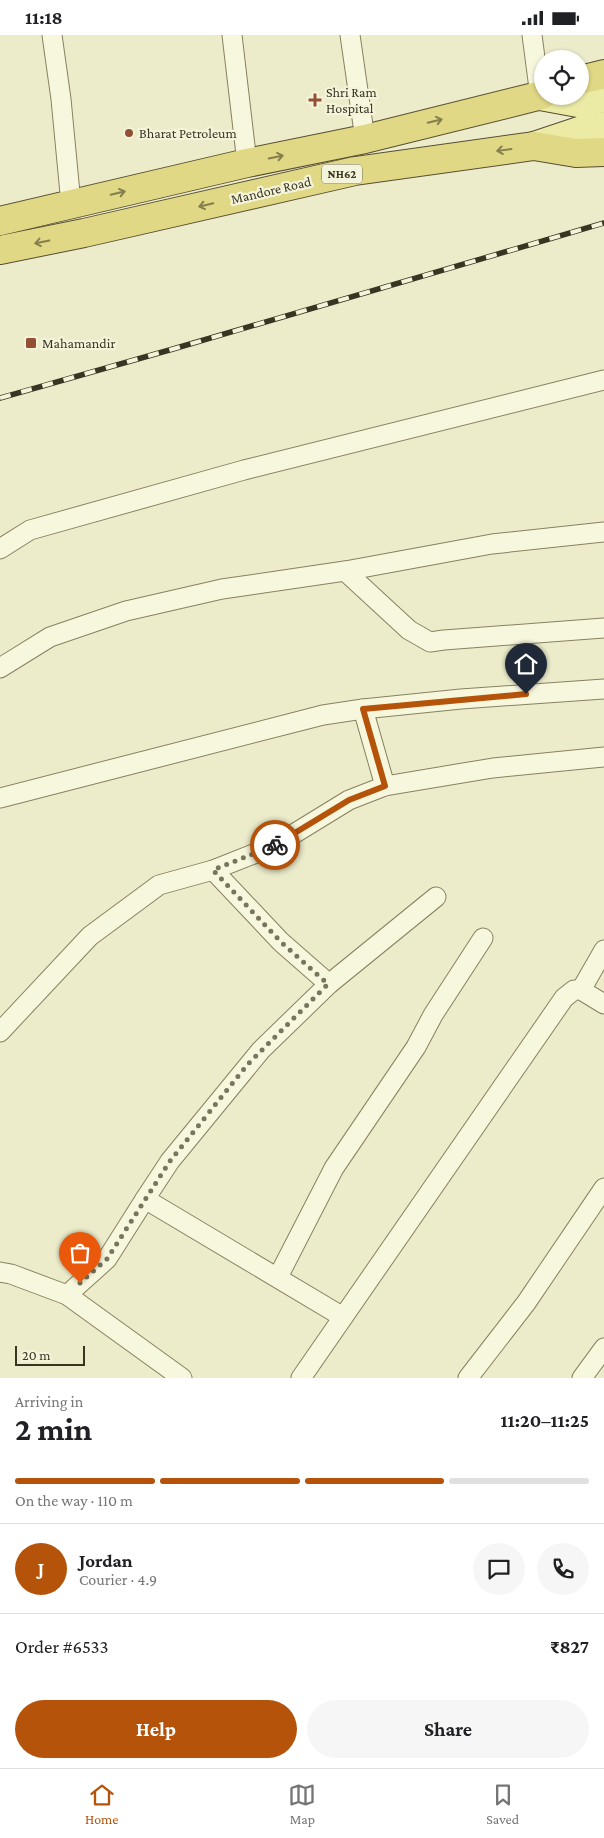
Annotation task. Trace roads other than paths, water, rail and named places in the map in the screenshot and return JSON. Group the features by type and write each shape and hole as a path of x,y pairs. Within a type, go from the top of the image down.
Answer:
{"highway":[{"path":"589,92 604,74"},
{"name":"NH62","path":"0,221 247,163 364,139 534,97"},
{"name":"Mandore Road","path":"0,250 84,233 355,171 534,146 576,153 604,152"}],"main road":[{"path":"534,146 593,128"}],"street":[{"path":"52,35 61,99 70,205"},
{"path":"232,35 247,163"},
{"path":"350,35 364,139"},
{"path":"532,35 534,50"},
{"path":"0,549 30,530 244,470 604,380"},
{"path":"0,668 50,637 126,611 222,589 345,571 492,544 604,532"},
{"path":"345,571 409,630 430,642 444,639 604,628"},
{"path":"0,798 323,715 461,699 604,689"},
{"path":"363,709 385,786"},
{"path":"0,1032 90,936 159,885 213,870 274,846 349,800 385,786 494,768 604,757"},
{"path":"213,870 281,942 328,984"},
{"path":"67,1295 107,1259 170,1161 248,1064 328,984 436,897"},
{"path":"278,1277 334,1168 416,1047 433,1015 483,938"},
{"path":"581,990 604,950"},
{"path":"301,1378 564,998 574,990 581,990 604,1004"},
{"path":"468,1378 597,1213 604,1188"},
{"path":"144,1199 343,1317"},
{"path":"0,1272 11,1274 67,1295 182,1378"},
{"path":"582,1378 604,1348"}],"railway":[{"path":"0,398 604,223"}],"place":[{"name":"Shri Ram Hospital","path":"315,100"},
{"name":"Bharat Petroleum","path":"129,133"},
{"name":"Mahamandir","path":"31,343"}]}
